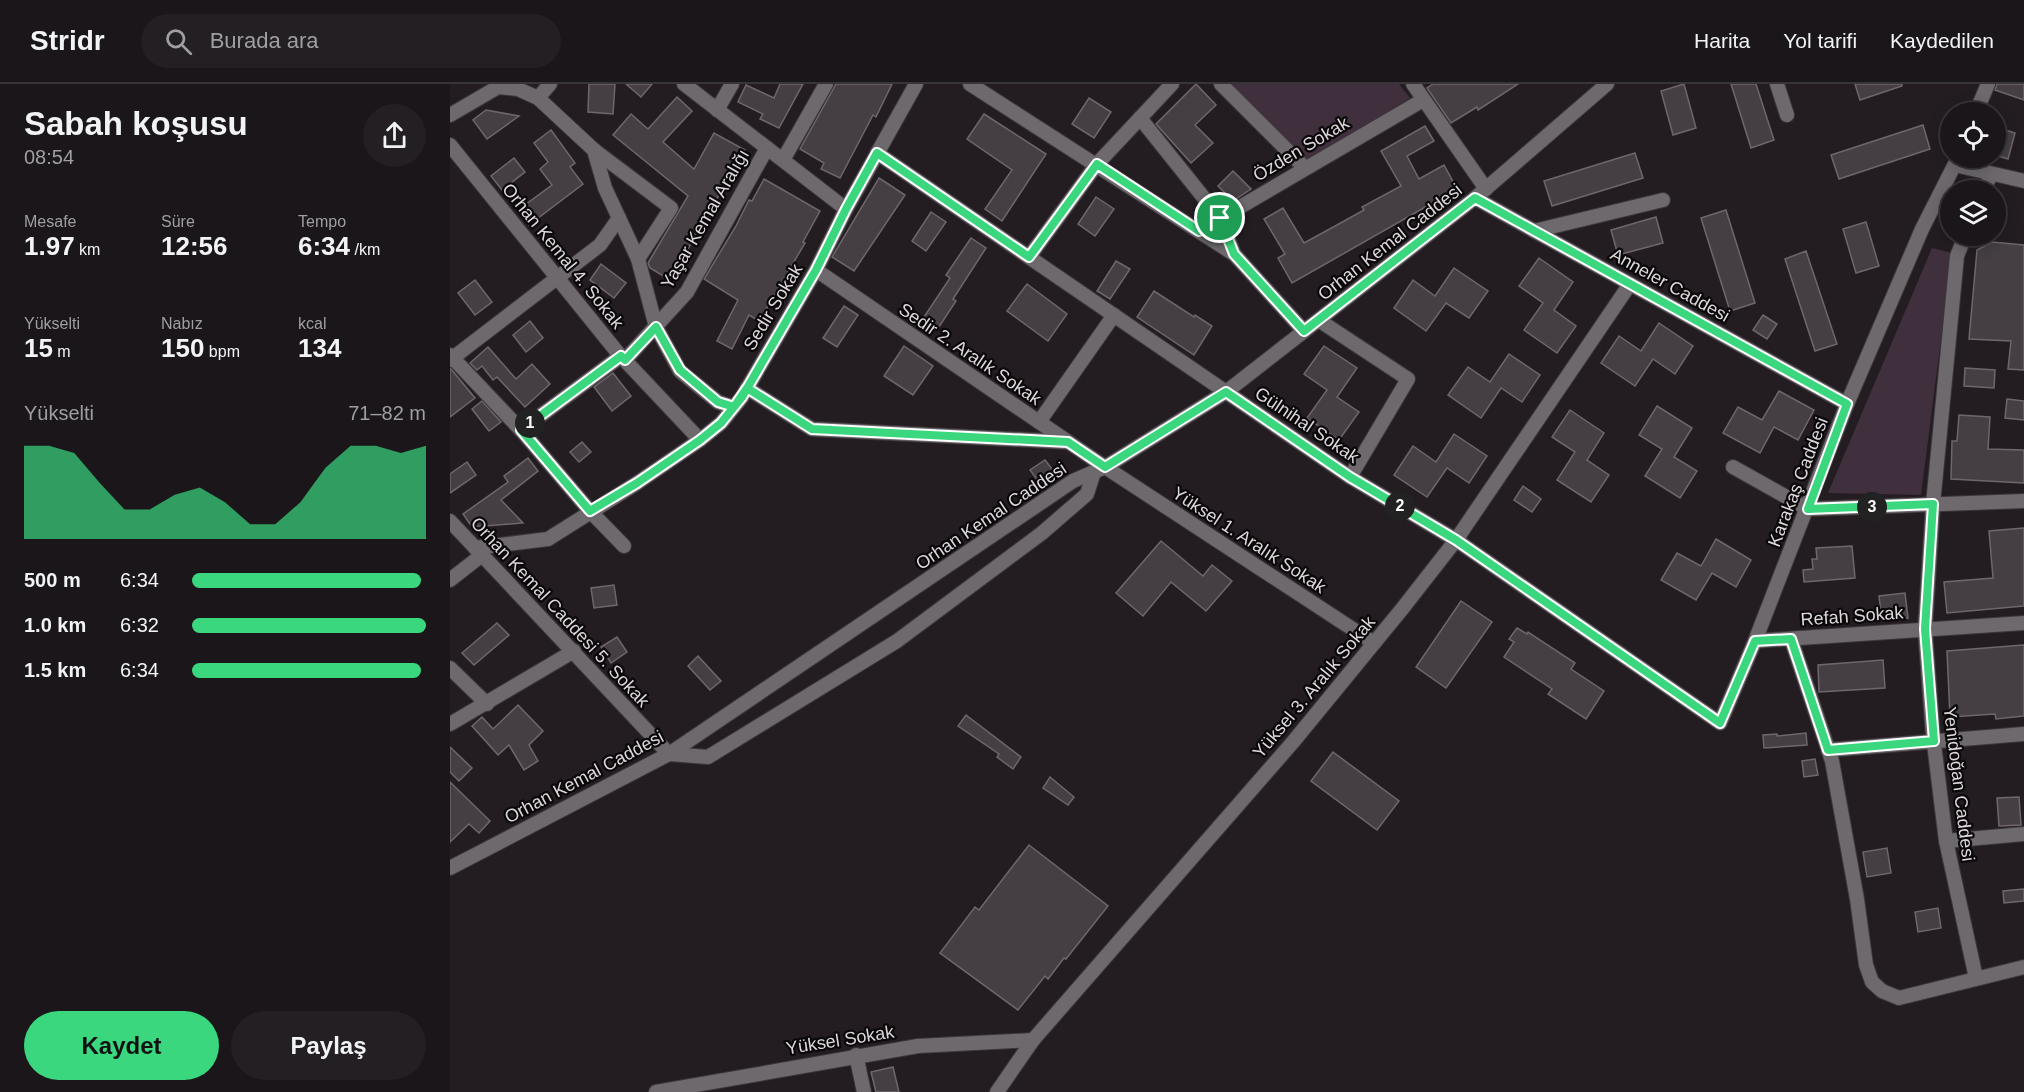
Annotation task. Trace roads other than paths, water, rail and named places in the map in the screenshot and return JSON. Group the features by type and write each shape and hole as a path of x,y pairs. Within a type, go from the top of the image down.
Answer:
{"street":[{"path":"538,98 550,84"},
{"path":"684,84 846,209"},
{"path":"717,110 732,84"},
{"path":"783,160 826,84"},
{"name":"Sedir Sokak","path":"479,552 549,539 637,483 721,423 747,388 816,270 846,209 916,84"},
{"path":"970,84 1234,254 1304,331"},
{"path":"1029,257 1097,164 1172,84"},
{"path":"1221,84 1305,168"},
{"path":"1413,84 1480,193"},
{"name":"Orhan Kemal Caddesi","path":"450,868 669,754 1073,481 1099,469 1226,392 1320,321 1480,193 1607,84"},
{"path":"1777,84 1786,115"},
{"path":"1980,102 1987,84"},
{"path":"450,115 498,87 516,86 538,98 594,150 671,208 638,259"},
{"name":"Özden Sokak","path":"1199,231 1423,100"},
{"path":"1140,118 1220,218 1234,254"},
{"name":"Orhan Kemal 4. Sokak","path":"450,146 623,358 700,440"},
{"name":"Yaşar Kemal Aralığı","path":"521,430 623,358 656,327 687,292 767,148"},
{"path":"594,150 605,188 638,259 656,327 680,370 718,402 734,407"},
{"name":"Gülnihal Sokak","path":"877,153 1350,477 1456,540 1720,723"},
{"name":"Karakaş Caddesi","path":"1720,723 1808,509 1847,404 1922,229 1952,168"},
{"path":"1975,168 2024,181"},
{"path":"1988,180 1991,174"},
{"name":"Anneler Caddesi","path":"1480,193 1534,231 1847,404"},
{"path":"1534,231 1663,200"},
{"path":"619,218 600,245 558,279 451,357 521,430 590,511 624,546"},
{"name":"Yenidoğan Caddesi","path":"1962,246 1958,256 1933,504 1925,629 1934,741 1946,841 1976,978"},
{"name":"Sedir 2. Aralık Sokak","path":"816,270 1068,442 1099,469"},
{"name":"Yüksel 3. Aralık Sokak","path":"997,1092 1033,1040 1293,742 1456,540 1630,284"},
{"path":"1038,422 1113,315"},
{"path":"1320,321 1408,379 1350,477"},
{"path":"747,388 812,429 1068,442"},
{"path":"1733,467 1808,509 2024,501"},
{"path":"669,754 708,757 897,641 1042,533 1087,494 1099,469"},
{"name":"Yüksel 1. Aralık Sokak","path":"1099,469 1374,643"},
{"name":"Orhan Kemal Caddesi 5. Sokak","path":"450,521 669,754"},
{"path":"450,580 479,552"},
{"name":"Refah Sokak","path":"1755,641 2024,623"},
{"path":"1791,639 1828,750 1857,898 1866,965 1872,982 1882,991 1899,998 2024,967"},
{"path":"450,724 574,651"},
{"path":"450,668 487,704"},
{"path":"1828,750 2024,734"},
{"path":"1946,841 2024,834"},
{"name":"Yüksel Sokak","path":"656,1092 727,1085 856,1055 918,1046 1033,1040"},
{"path":"856,1055 864,1092"}]}
